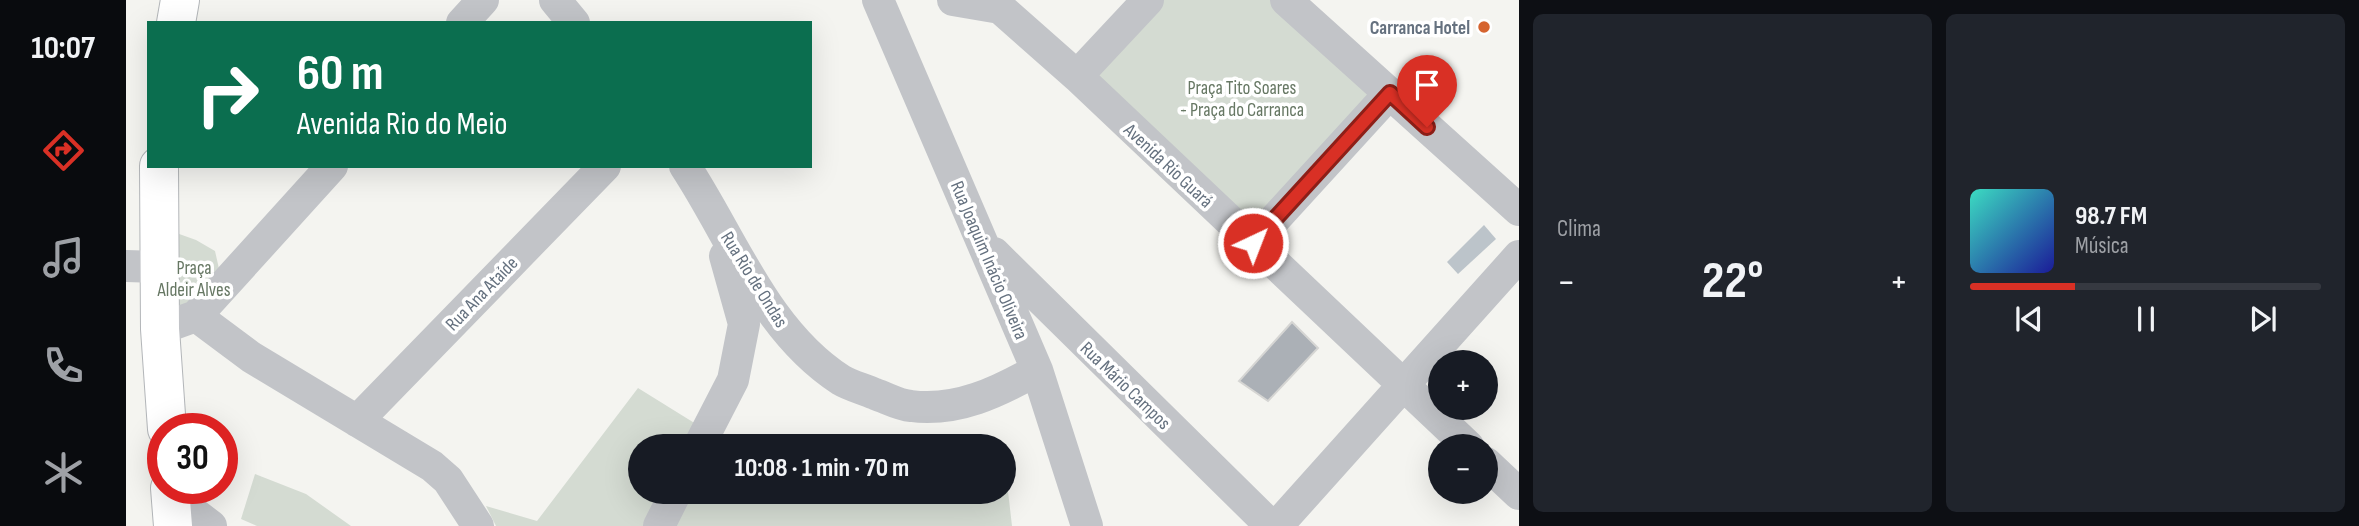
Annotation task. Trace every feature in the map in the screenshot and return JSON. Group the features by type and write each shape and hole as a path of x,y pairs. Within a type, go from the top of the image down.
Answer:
{"main road":[{"path":"178,21 180,0"},
{"path":"159,168 142,266 160,329 166,413"}],"street":[{"path":"180,21 198,0"},
{"path":"464,21 483,0"},
{"path":"555,0 571,21"},
{"name":"Rua Joaquim Inácio Oliveira","path":"878,0 1037,370 1087,526"},
{"path":"953,0 996,4"},
{"path":"1077,76 1147,0"},
{"path":"1286,0 1519,210"},
{"name":"Avenida Rio Guará","path":"996,4 1077,76 1455,434"},
{"path":"1253,243 1390,93"},
{"path":"160,329 196,316 330,168"},
{"name":"Rua Ana Ataíde","path":"357,421 603,168"},
{"name":"Rua Rio de Ondas","path":"686,168 755,286 797,345 842,381 909,406 940,406 974,400 999,391 1037,370"},
{"path":"705,434 733,380 744,324 712,208"},
{"name":"Rua Mário Campos","path":"984,242 1088,348 1271,526"},
{"path":"1277,526 1519,256"},
{"path":"196,316 251,357 432,466 448,480 478,526"},
{"path":"1498,474 1519,494"},
{"path":"659,526 670,504"},
{"path":"171,506 194,513 211,526"}],"green space":[{"name":"Praça Tito Soares - Praça do Carranca","path":"1147,0 1283,0 1390,93 1253,243 1077,76"},
{"name":"Praça Aldeir Alves","path":"168,230 196,240 215,251 220,273 170,326"},
{"path":"638,388 696,424 691,434 628,434 628,504 660,504 650,526 496,526 486,506 537,521"},
{"path":"255,474 306,494 351,526 257,526 241,519"},
{"path":"684,504 1009,504 1012,526 674,526"}],"shaded area":[{"path":"1484,225 1496,239 1458,274 1447,262"}],"building":[{"path":"1292,322 1318,348 1268,401 1239,381"}],"place":[{"name":"Carranca Hotel","path":"1484,27"}],"route":[{"path":"1253,243 1390,93 1427,127"}]}
